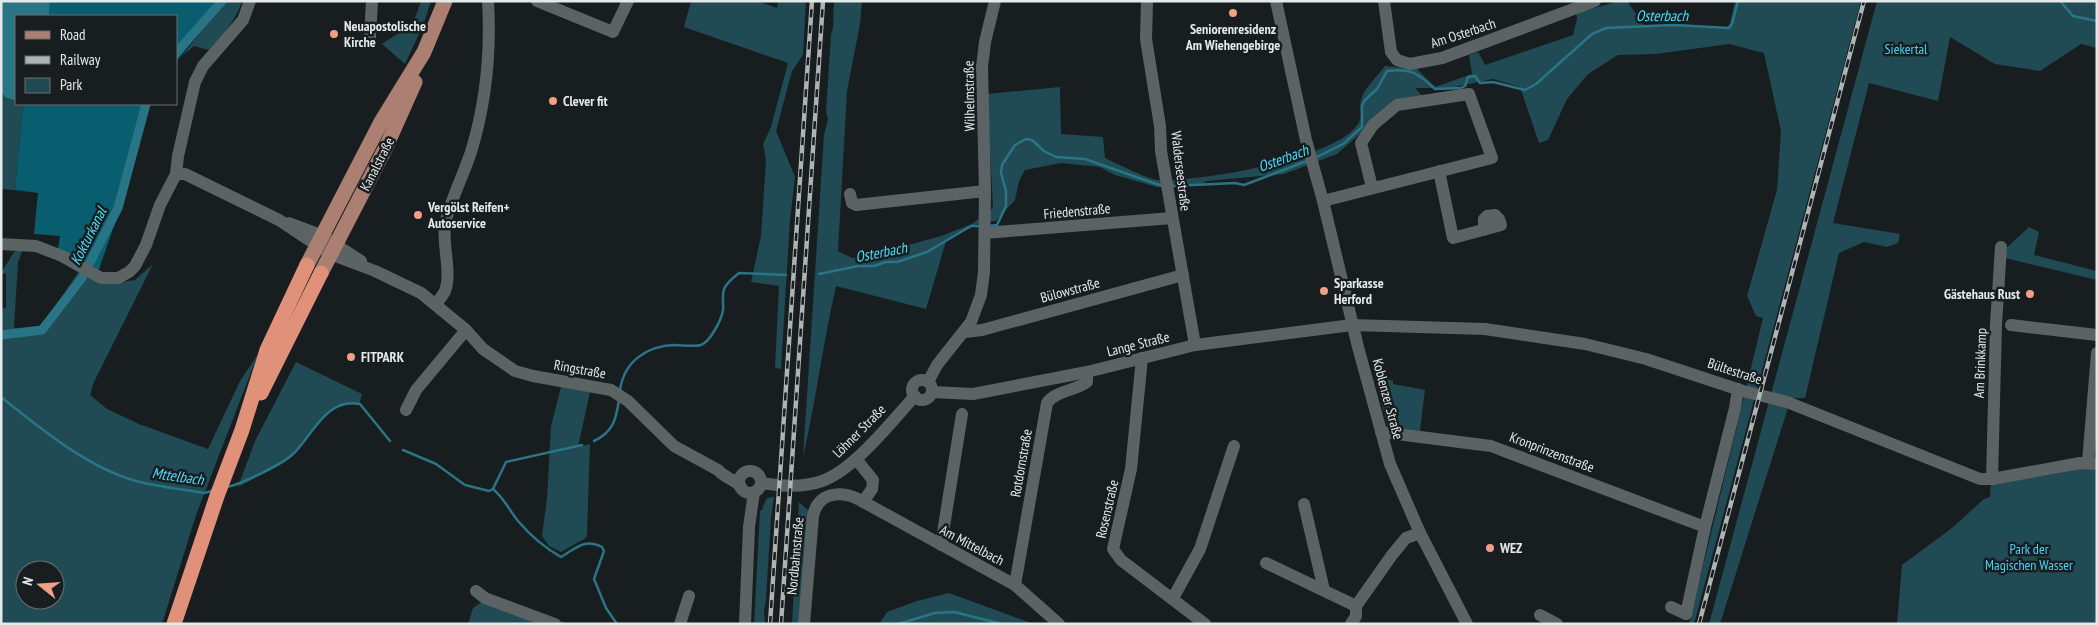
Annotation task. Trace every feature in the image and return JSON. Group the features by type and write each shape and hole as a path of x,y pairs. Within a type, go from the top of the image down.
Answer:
{"highway":[{"path":"174,624 217,496 242,430 267,350 307,265"},
{"path":"242,430 321,273"}],"main road":[{"name":"Kanalstraße","path":"321,273 385,149 413,89 424,52 445,1"},
{"name":"Kanalstraße","path":"307,265 318,240 381,122 424,52"}],"street":[{"path":"1,244 36,246 62,256 101,278 118,278 129,272 135,266 146,245 160,205 176,174 178,156 196,82 203,66 243,20 250,1"},
{"path":"370,37 372,1"},
{"path":"436,304 448,280 444,224 471,152 483,104 489,50 488,1"},
{"path":"537,1 613,32 628,1"},
{"name":"Wilhelmstraße","path":"985,230 982,67 984,42 995,1"},
{"name":"Walderseestraße","path":"1147,1 1146,38 1160,126 1161,151 1195,345"},
{"name":"Koblenzer Straße","path":"1276,1 1310,154 1352,325 1381,432 1401,492 1467,624"},
{"name":"Am Osterbach","path":"1384,1 1391,52 1397,60 1410,64 1442,58 1595,1"},
{"path":"1322,201 1492,158 1469,94 1396,105 1373,125 1360,144 1372,187"},
{"path":"1439,171 1453,238 1484,230"},
{"name":"Ringstraße","path":"176,174 185,174 279,220 305,228 318,240 421,293 466,330 484,350 515,371 611,390 620,395 674,446 718,470 722,475 750,488"},
{"path":"850,194 852,203 856,205 985,197"},
{"name":"Friedenstraße","path":"985,230 1172,218"},
{"path":"930,387 938,365 965,332 976,314 981,295 985,230"},
{"name":"Am Brinkkamp","path":"1992,479 2000,247"},
{"name":"Bülowstraße","path":"965,332 982,330 1183,275"},
{"name":"Lange Straße","path":"915,396 920,399 926,399 930,387 973,394 1087,372 1195,345 1352,325"},
{"name":"Bültestraße","path":"1352,325 1485,329 1567,340 1646,359 1740,390 1786,402 1881,439 1960,473 1980,479 1992,479 2092,463"},
{"path":"2011,325 2097,334"},
{"path":"406,410 416,390 466,330"},
{"path":"2092,463 2097,353"},
{"name":"Rosenstraße","path":"1142,358 1131,469 1113,549 1122,560 1205,624"},
{"name":"Rotdornstraße","path":"1015,585 1047,403 1051,397 1080,388 1087,382 1087,372"},
{"path":"1671,607 1686,614 1740,390"},
{"name":"Löhner Straße","path":"750,488 812,483 834,475 856,459 915,396"},
{"path":"941,545 962,414"},
{"name":"Kronprinzenstraße","path":"1381,432 1498,448 1706,527"},
{"path":"1173,598 1200,549 1234,446"},
{"path":"856,459 873,480 872,489 863,502"},
{"name":"Ringstraße","path":"718,470 738,474 746,472"},
{"path":"746,624 750,488 756,474 746,472 740,480 750,488"},
{"name":"Nordbahnstraße","path":"804,624 814,510 820,501 835,493 852,496 863,502"},
{"name":"Am Mittelbach","path":"863,502 1015,585 1059,624"},
{"path":"1304,504 1324,590"},
{"path":"1351,624 1356,616 1356,606 1392,555 1406,538 1420,533"},
{"path":"1266,563 1356,606"},
{"path":"476,591 485,598 555,624"},
{"path":"680,624 689,596"},
{"path":"1540,615 1557,624"}],"green space":[{"path":"225,1 242,1 228,27 209,50 194,46 182,56"},
{"path":"421,1 431,1 424,23 405,64 382,44 413,24"},
{"path":"691,1 757,1 777,8 778,1 806,1 803,55 792,71 776,131 795,177 790,220 781,369 775,368 779,286 751,282 761,236 766,160 763,144 771,127 788,63 684,27"},
{"path":"834,1 862,1 860,24 847,91 838,251 852,258 880,253 941,236 972,224 993,208 987,94 1060,87 1061,134 1103,137 1105,158 1153,179 1177,180 1259,167 1288,160 1336,142 1357,126 1361,117 1360,106 1364,93 1385,66 1417,69 1435,87 1472,74 1469,55 1478,52 1485,65 1573,35 1577,19 1576,13 1620,1 1627,1 1644,25 1679,24 1727,27 1730,23 1735,1 1861,1 1694,624 1689,624 1763,318 1756,316 1747,296 1777,190 1781,131 1764,53 1729,44 1656,54 1618,55 1588,74 1567,99 1548,140 1539,143 1520,87 1493,79 1450,88 1415,88 1423,97 1368,127 1337,154 1284,174 1207,181 1199,186 1157,187 1115,175 1100,167 1061,163 1025,170 1019,181 1015,200 996,221 981,222 946,241 926,309 836,286 803,457 824,135 828,119 826,112"},
{"name":"Siekertal","path":"1877,1 2097,1 2097,48 2081,44 2040,71 1995,64 1950,37 1938,101 1869,83 1833,223 1900,234 1898,243 1887,247 1864,242 1839,253 1805,398 1791,398 1720,624 1709,624"},
{"path":"1,92 5,97 15,99 15,105 23,105 15,190 1,189"},
{"path":"2029,227 2039,232 2034,255 2097,271 2097,280 2001,257 2001,253"},
{"path":"23,249 18,262 14,328 41,327 79,271 122,282 135,280 153,264 94,382 90,395 107,409 139,424 208,449 240,381 258,354 196,515 162,624 1,624 1,309 6,308 6,274 1,273 14,252"},
{"path":"296,362 362,394 359,405 346,404 336,407 327,413 292,456 238,487 255,441"},
{"path":"1374,373 1393,381 1393,384 1425,390 1420,431 1387,425"},
{"path":"561,387 590,392 578,447 590,444 586,538 561,552 549,546 542,536 547,498 551,426"},
{"name":"Park der Magischen Wasser","path":"2097,387 2097,624 1897,624 1902,565 1952,528 1984,499 1990,497 1991,481 2088,466"},
{"path":"774,497 764,611 765,624 754,624 760,511 766,499"},
{"path":"799,502 809,511 799,624 792,624"},
{"path":"949,593 1034,624 879,624 887,612 917,601"},
{"path":"483,601 508,605 570,624 468,624 473,608"}],"shaded area":[{"path":"1,1 50,1 49,15 15,15 15,100 5,97 1,92"},
{"path":"50,1 225,1 178,60 178,15 49,15"},
{"path":"23,105 150,105 120,209 98,272 58,249 60,236 34,234 38,193 15,190"}],"waterway":[{"name":"Kokturkanal","path":"178,51 222,1"},
{"name":"Osterbach","path":"1315,158 1343,144 1362,127 1362,106 1365,100 1377,89 1387,71 1402,70 1414,73 1435,89 1461,88 1465,86 1468,77 1475,76 1480,83 1493,82 1525,90 1536,84 1592,34 1606,28 1673,25 1729,28 1732,24 1738,1"},
{"name":"Osterbach","path":"2060,1 2073,16 2097,21"},
{"name":"Kokturkanal","path":"1,335 42,330 82,278 118,208 146,105"},
{"name":"Osterbach","path":"989,226 997,225 1006,206 1006,191 1001,173 1002,165 1015,145 1026,139 1032,140 1044,151 1056,157 1085,159 1162,186"},
{"name":"Osterbach","path":"1172,186 1235,183 1244,185 1307,161"},
{"name":"Osterbach","path":"819,274 858,266 874,266 886,262 897,262 927,252 971,226 981,226"},
{"name":"Osterbach","path":"620,390 626,371 638,357 646,352 664,346 701,345 708,340 722,314 725,287 739,273 786,275"},
{"name":"Mttelbach","path":"1,397 65,446 100,467 136,481 204,493 212,491"},
{"name":"Osterbach","path":"594,441 606,434 612,425 619,400"},
{"name":"Mttelbach","path":"227,487 262,473 288,458 329,412 348,404 360,404 390,441"},
{"name":"Osterbach","path":"493,489 506,462 582,445"},
{"name":"Mttelbach","path":"403,450 436,464 465,485 489,491 493,489 518,521 544,545 561,557 581,545 596,544 602,547 604,551 594,579 606,608 617,624"},
{"path":"898,624 935,613 954,612 1002,624"}],"railway":[{"path":"770,624 812,1"},
{"path":"781,624 823,1"},
{"path":"1699,624 1864,1"}],"place":[{"name":"Seniorenresidenz Am Wiehengebirge","path":"1233,13"},
{"name":"Neuapostolische Kirche","path":"334,34"},
{"name":"Clever fit","path":"553,101"},
{"name":"Vergölst Reifen+ Autoservice","path":"418,215"},
{"name":"Sparkasse Herford","path":"1324,291"},
{"name":"Gästehaus Rust","path":"2030,294"},
{"name":"FITPARK","path":"351,357"},
{"name":"WEZ","path":"1490,548"}]}
